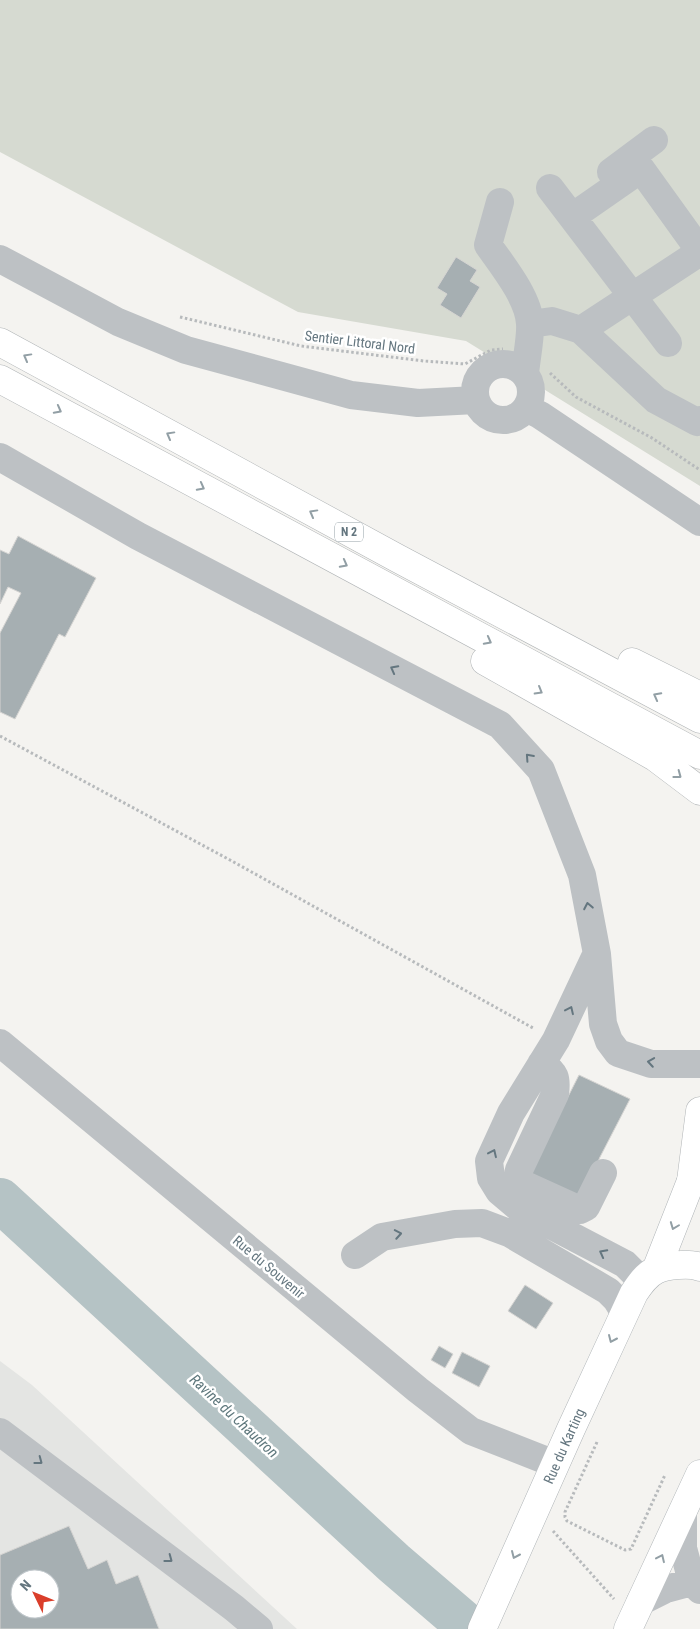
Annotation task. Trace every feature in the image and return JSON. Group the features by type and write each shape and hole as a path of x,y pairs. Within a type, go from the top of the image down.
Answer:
{"main road":[{"name":"N 2","path":"0,342 397,558 700,719"},
{"name":"N 2","path":"0,379 700,755"},
{"path":"397,558 458,575 700,696"},
{"path":"384,586 436,633 655,757 700,791"},
{"name":"Rue du Karting","path":"482,1629 624,1312 649,1276 696,1172 700,1111"},
{"path":"649,1276 697,1266"},
{"path":"634,1617 700,1474"}],"street":[{"path":"562,204 654,140"},
{"path":"562,204 641,169 700,251 581,330"},
{"path":"500,202 488,244 512,280 526,308 530,324 526,366 531,391 530,400 520,415 503,421 486,415 479,408 475,390 477,381 482,373 490,367 499,364 518,368 526,366"},
{"path":"562,204 668,343"},
{"path":"0,259 118,322 186,350 351,395 418,402 476,400"},
{"path":"530,324 552,321 581,330 656,400 697,422 700,420"},
{"path":"526,408 540,415 700,522"},
{"path":"0,457 138,536 500,725 541,770 582,875 597,954 602,1024 609,1041 618,1052 650,1064 700,1064"},
{"path":"597,954 556,1040 511,1113 489,1161 492,1178 499,1191 520,1209 649,1276"},
{"name":"Rue du Souvenir","path":"0,1043 418,1390 471,1431 555,1464"},
{"path":"542,1064 554,1073 555,1094 519,1170 520,1178 525,1185 580,1210 586,1207 603,1173"},
{"path":"355,1255 382,1237 455,1224 482,1223 509,1233 608,1291 624,1312"},
{"path":"0,1432 234,1608 259,1629"},
{"path":"634,1617 666,1589 696,1586 683,1548 683,1511"}],"path":[{"name":"Sentier Littoral Nord","path":"173,316 301,346 424,361 465,364 491,350 518,351 526,366 560,381 576,397 652,438 700,470"},
{"path":"0,736 230,860 556,1040"},
{"path":"597,1442 565,1512 565,1517 568,1521 625,1550 631,1549 665,1475"},
{"path":"534,1510 634,1617"}],"shaded area":[{"path":"0,0 700,0 700,486 466,341 298,312 0,152"},
{"path":"0,1361 32,1385 297,1629 0,1629"}],"building":[{"path":"456,257 477,270 470,281 480,287 461,318 440,305 447,294 437,288"},
{"path":"18,536 96,578 65,637 59,634 15,719 0,712 0,633 21,593 8,587 0,604 0,550 9,554"},
{"path":"579,1075 630,1099 580,1201 528,1176"},
{"path":"525,1285 553,1303 536,1329 508,1311"},
{"path":"439,1346 453,1354 445,1368 431,1360"},
{"path":"462,1352 490,1366 479,1387 452,1373"},
{"path":"69,1526 88,1569 107,1560 116,1584 138,1575 159,1629 0,1629 0,1555"}],"waterway":[{"name":"Ravine du Chaudron","path":"0,1200 394,1563 471,1629"}]}
